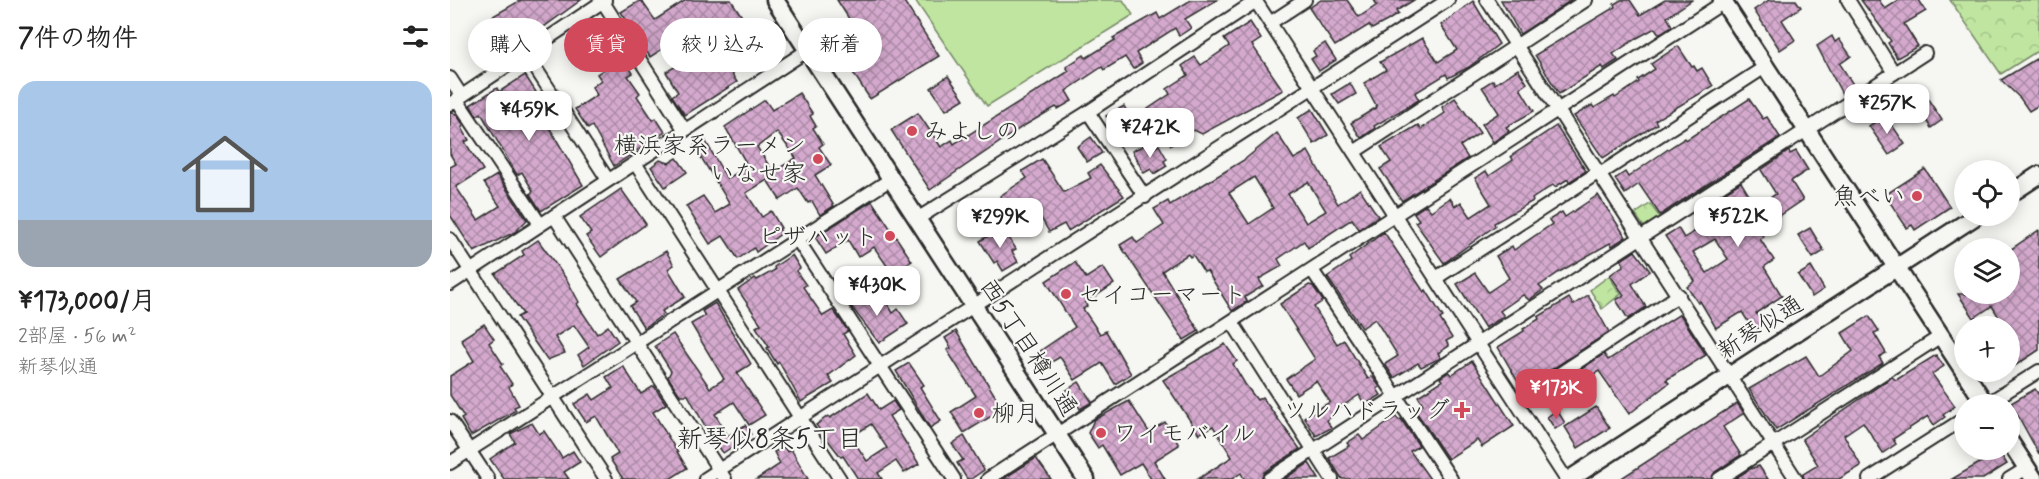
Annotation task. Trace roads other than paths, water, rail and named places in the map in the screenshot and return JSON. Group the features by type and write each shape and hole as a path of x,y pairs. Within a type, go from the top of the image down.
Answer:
{"street":[{"name":"西5丁目樽川通","path":"775,0 798,35"},
{"path":"1270,23 1305,0"},
{"path":"705,479 722,475 801,417 975,307 1448,0"},
{"path":"1487,0 1796,479"},
{"path":"1354,152 1586,0"},
{"path":"1848,0 1894,74"},
{"path":"552,35 604,1 684,129"},
{"path":"917,219 1088,112 1255,1 1568,479"},
{"path":"988,479 1724,1 1979,394"},
{"path":"1269,479 1925,53"},
{"path":"450,284 798,56"},
{"path":"1436,278 1766,67"},
{"path":"456,99 496,72"},
{"path":"538,72 609,180"},
{"name":"西5丁目樽川通","path":"822,72 1086,479"},
{"path":"450,78 456,99 540,224"},
{"path":"1088,112 1145,197"},
{"path":"635,163 840,479"},
{"path":"2020,187 2039,175"},
{"path":"450,463 891,179"},
{"path":"554,216 722,475"},
{"name":"新琴似通","path":"1568,479 1961,226"},
{"path":"450,239 606,479"},
{"path":"797,239 954,479"},
{"path":"1312,270 1451,479"},
{"path":"1517,402 1679,295"},
{"path":"1232,322 1332,479"},
{"path":"1719,479 1941,336"},
{"path":"2003,394 2039,371"},
{"path":"450,421 488,479"},
{"path":"1869,479 1954,425"},
{"path":"2009,479 2031,473 2020,457"}],"place":[{"name":"みよしの","path":"912,131"},
{"name":"横浜家系ラーメン いなせ家","path":"818,159"},
{"name":"魚べい","path":"1917,196"},
{"name":"ピザハット","path":"890,236"},
{"name":"セイコーマート","path":"1066,294"},
{"name":"ツルハドラッグ","path":"1462,410"},
{"name":"柳月","path":"979,413"},
{"name":"ワイモバイル","path":"1101,433"}],"district":[{"name":"新琴似8条5丁目","path":"770,438"}]}
